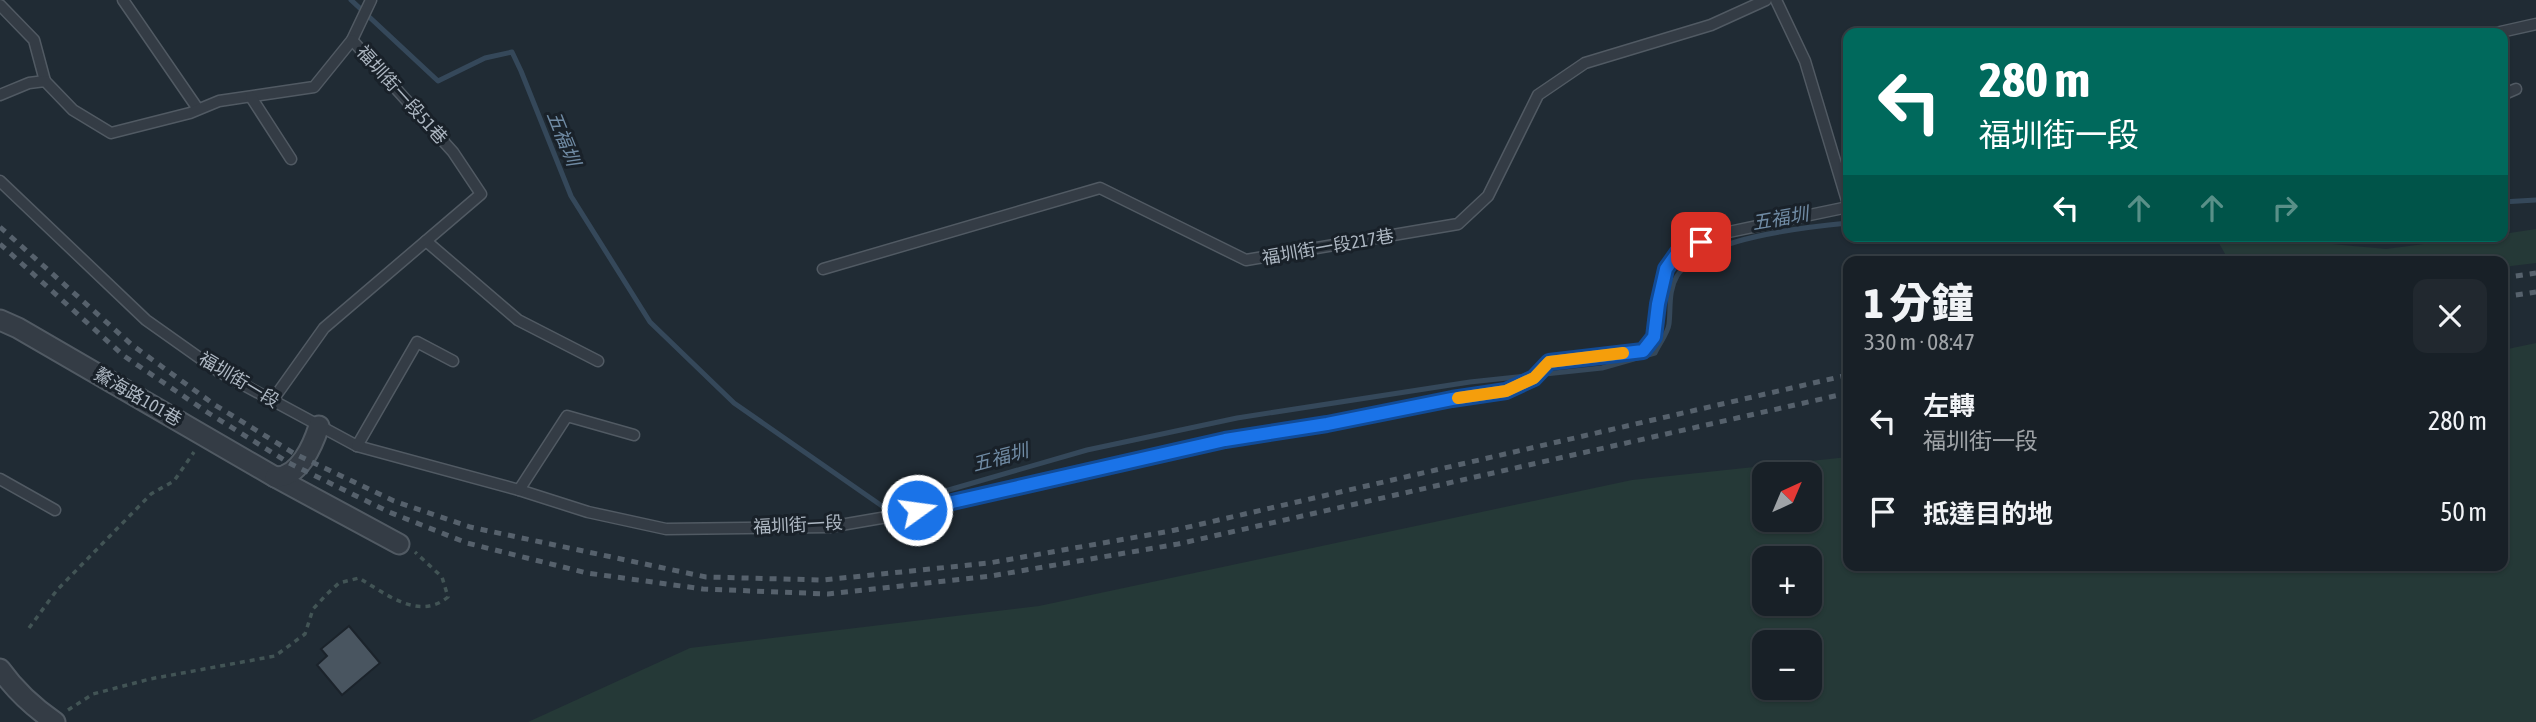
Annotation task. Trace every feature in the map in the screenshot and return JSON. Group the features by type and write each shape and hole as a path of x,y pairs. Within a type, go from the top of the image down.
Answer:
{"street":[{"name":"鰲海路101巷","path":"0,320 275,477 399,544"},
{"path":"275,477 284,478 293,472 312,447 319,426"},
{"path":"0,669 38,711 53,721"}],"lane":[{"path":"123,0 198,109"},
{"path":"353,39 371,0"},
{"name":"福圳街一段217巷","path":"823,269 1100,188 1247,260 1458,224 1488,196 1538,95 1585,63 1711,25 1766,0"},
{"path":"1776,0 1805,61 1843,189"},
{"path":"0,5 34,40 45,81 29,83 0,95"},
{"path":"2508,30 2536,24"},
{"name":"福圳街一段51巷","path":"45,81 73,110 111,133 190,113 219,101 314,87 353,39 453,152 481,194 324,328 272,401"},
{"path":"2508,92 2516,89"},
{"path":"251,97 291,159"},
{"name":"福圳街一段","path":"0,181 146,320 218,371 357,446 519,490 588,512 666,529 829,527 892,516 1225,440 1506,391 1534,378 1549,362 1643,351 1654,337 1666,269 1678,252 1724,233 1843,207"},
{"path":"426,242 518,320 598,360"},
{"path":"357,446 417,342 453,362"},
{"path":"519,490 567,416 634,435"},
{"path":"0,479 55,510"}],"path":[{"path":"29,628 57,590 151,494 174,481 204,436"},
{"path":"53,721 93,694 150,679 275,656 305,634 313,609 340,583 359,578 391,598 420,608 438,605 448,597 442,577 413,550 399,544"}],"green space":[{"path":"2536,229 2536,263 2508,266 2508,256 2226,256 2218,242 2311,242 2386,249 2439,242 2508,242 2508,233"},
{"path":"2536,343 2536,722 528,722 690,648 1039,606 1632,480 1752,467 1752,532 1822,532 1822,462 1801,462 1843,458 1843,571 2508,571 2508,349"}],"building":[{"path":"349,626 380,663 342,695 317,665 327,656 321,649"}],"waterway":[{"name":"五福圳","path":"351,0 438,81 485,58 512,52 571,196 650,322 734,403 882,506 907,502 1087,450 1237,418 1470,382 1602,368 1655,353 1668,327 1674,282 1689,263 1708,252 1755,237 1843,224"},
{"name":"五福圳","path":"2508,202 2536,200"}],"railway":[{"path":"0,227 132,345 215,405 295,454 394,501 470,527 706,577 823,580 989,563 1171,531 1843,376"},
{"path":"0,244 124,356 289,463 389,512 467,543 587,573 703,589 828,594 991,576 1178,544 1843,394"},
{"path":"2508,277 2536,273"},
{"path":"2508,296 2536,292"}],"slow traffic":[{"path":"1458,398 1506,391 1534,378 1549,362 1623,353"}],"route":[{"path":"917,510 1225,440 1506,391 1534,378 1549,362 1643,351 1654,337 1666,269 1678,252 1701,242"}]}
